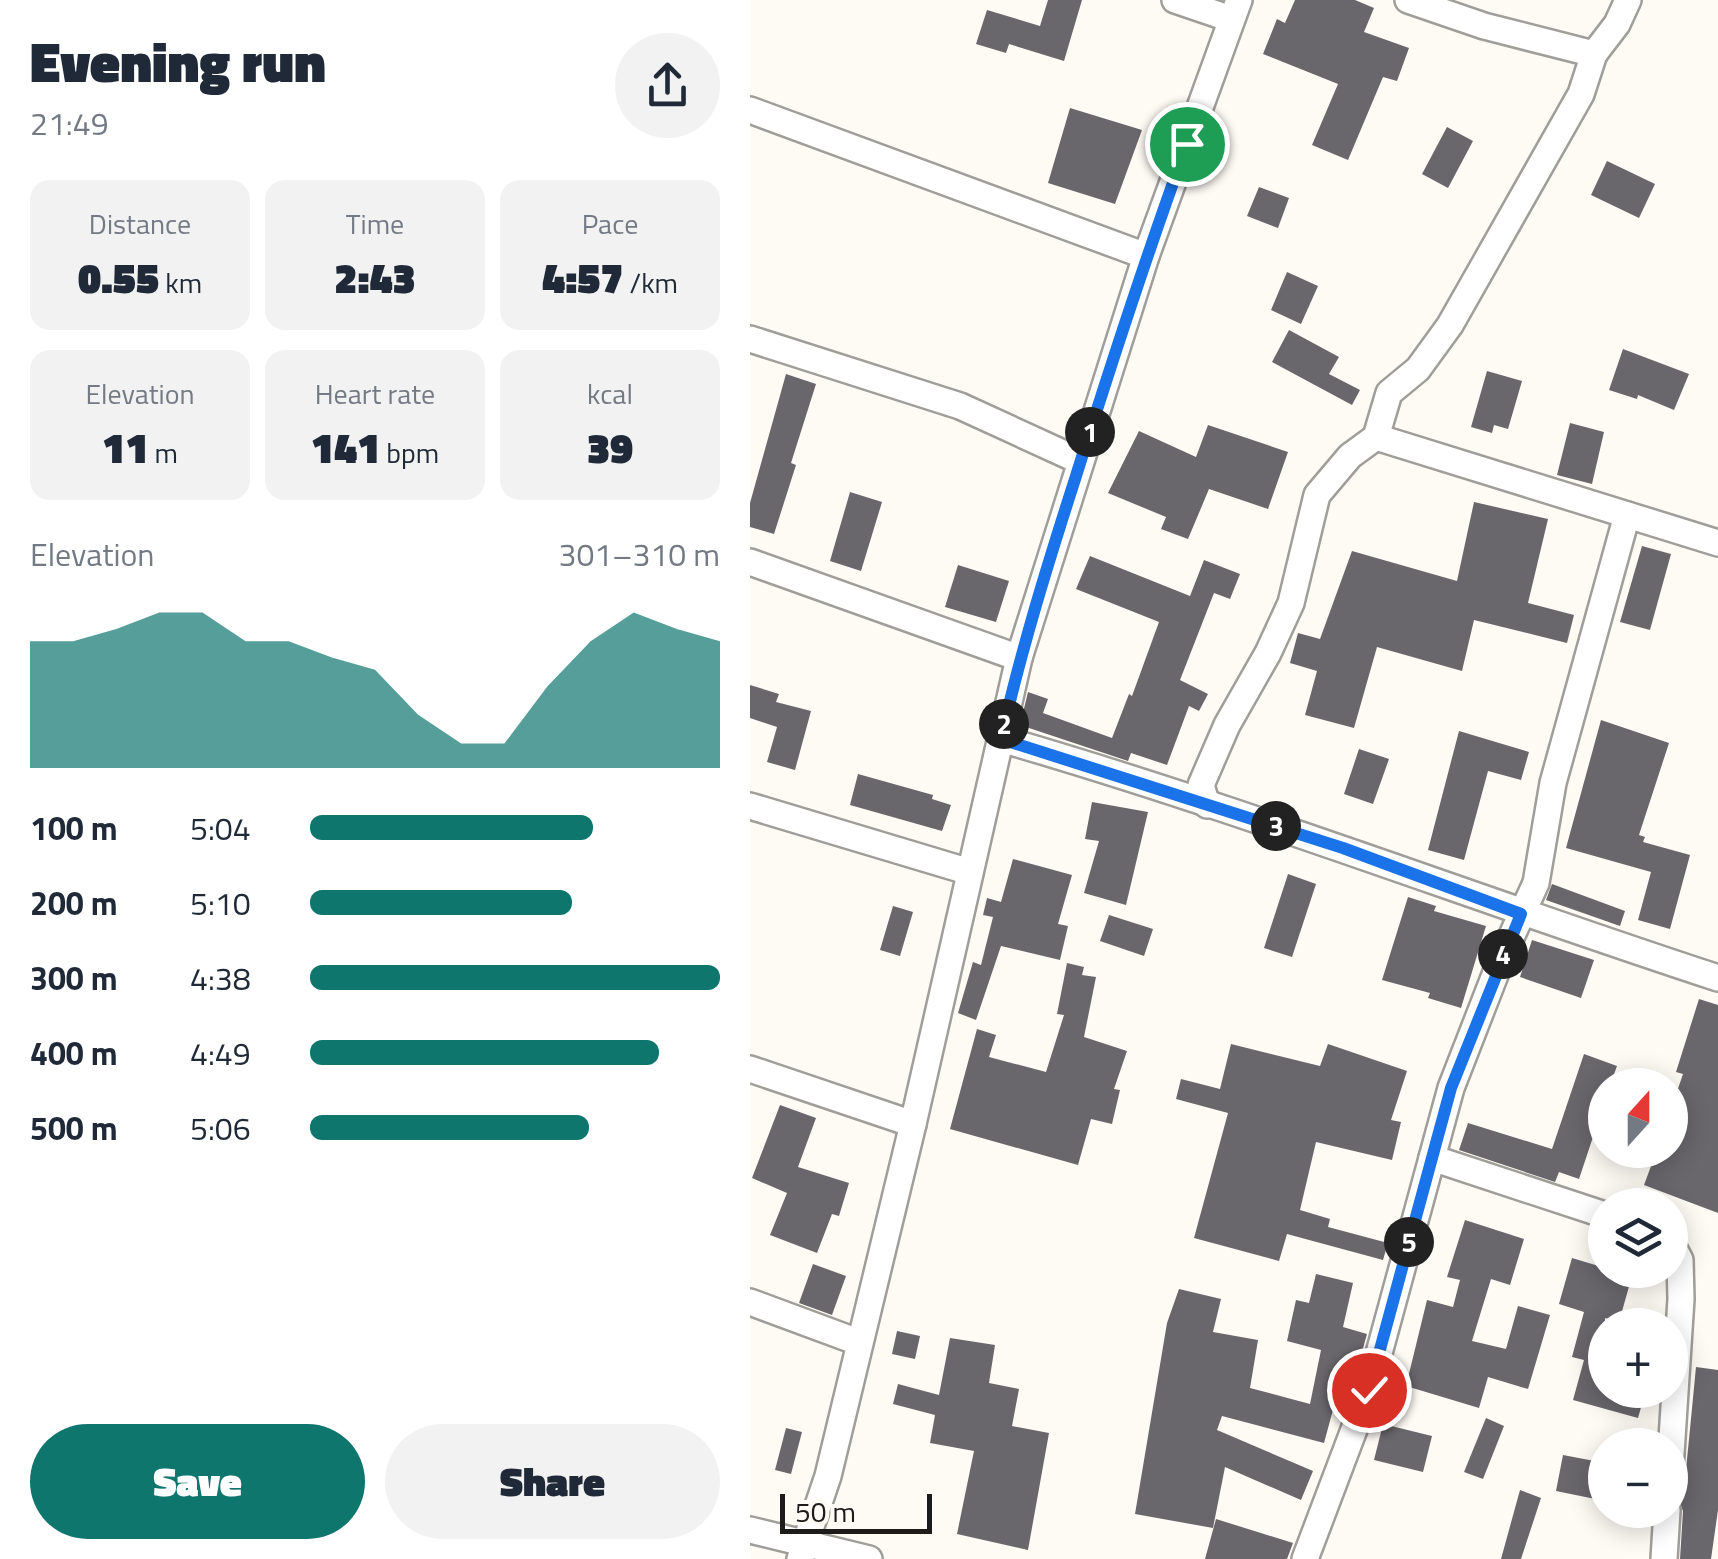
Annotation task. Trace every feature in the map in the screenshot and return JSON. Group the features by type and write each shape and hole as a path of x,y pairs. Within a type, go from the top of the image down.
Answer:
{"street":[{"path":"802,1552 820,1505 913,1124 1019,658 1146,256 1235,10 1174,0"},
{"path":"1408,0 1484,26 1594,54"},
{"path":"1206,805 1201,785 1227,725 1291,603 1318,495 1350,456 1376,437 1389,393 1418,369 1450,325 1582,94 1594,54 1617,24 1628,0"},
{"path":"750,110 1146,256"},
{"path":"750,339 960,406 1080,462"},
{"path":"1376,437 1718,543"},
{"path":"1305,1559 1369,1390 1451,1088 1536,884 1552,782 1628,515"},
{"path":"750,562 1019,658"},
{"path":"1001,739 1343,848 1521,914 1718,978"},
{"path":"750,806 970,872"},
{"path":"750,1069 913,1124"},
{"path":"1432,1158 1588,1209"},
{"path":"1673,1428 1681,1288"},
{"path":"750,1302 858,1342"},
{"path":"1664,1559 1666,1528"},
{"path":"750,1530 802,1552 869,1559"}],"building":[{"path":"1048,0 1082,0 1064,61 1009,44 1006,53 976,44 987,10 1040,26"},
{"path":"1295,0 1355,0 1374,8 1364,32 1409,48 1397,81 1383,77 1348,160 1312,145 1338,84 1263,54 1277,19 1285,23"},
{"path":"1070,108 1142,130 1115,204 1048,183"},
{"path":"1447,127 1473,141 1448,188 1422,174"},
{"path":"1607,161 1655,184 1639,218 1591,195"},
{"path":"1259,187 1289,198 1278,228 1247,216"},
{"path":"1287,272 1318,286 1301,324 1271,310"},
{"path":"1289,330 1339,357 1329,374 1360,390 1352,405 1272,362"},
{"path":"1623,349 1689,374 1674,410 1638,395 1637,399 1609,390"},
{"path":"1487,371 1522,381 1508,429 1494,425 1492,433 1471,427"},
{"path":"786,374 816,384 774,534 750,527 750,503"},
{"path":"1570,423 1604,432 1592,484 1557,475"},
{"path":"1208,425 1288,452 1268,509 1209,489 1188,539 1161,529 1166,517 1108,493 1139,431 1196,457"},
{"path":"850,492 882,502 861,571 830,561"},
{"path":"1474,502 1548,519 1528,603 1574,615 1567,643 1474,620 1462,671 1377,647 1354,728 1305,715 1317,671 1290,663 1298,633 1320,639 1352,551 1457,581"},
{"path":"1642,546 1671,554 1650,630 1620,622"},
{"path":"1090,556 1190,596 1204,560 1240,574 1230,599 1214,593 1180,680 1208,694 1199,711 1189,706 1167,765 1131,753 1128,761 1020,725 1028,692 1048,699 1043,713 1112,738 1129,694 1132,696 1159,622 1076,589"},
{"path":"958,565 1009,581 996,622 945,607"},
{"path":"750,685 779,694 776,702 811,711 795,770 767,762 777,727 750,718"},
{"path":"1601,720 1669,743 1639,835 1645,837 1643,842 1690,855 1670,929 1638,920 1651,872 1566,848"},
{"path":"1459,731 1529,752 1521,780 1488,771 1464,860 1428,850"},
{"path":"1359,749 1389,759 1373,804 1344,794"},
{"path":"858,774 933,795 932,799 951,805 942,831 850,805"},
{"path":"1092,802 1148,812 1126,905 1084,893 1099,841 1085,839"},
{"path":"1013,859 1072,875 1058,924 1068,926 1060,960 1001,946 976,1020 958,1013 973,962 981,965 993,917 983,915 987,898 1001,902"},
{"path":"1288,874 1316,884 1292,957 1264,948"},
{"path":"1552,884 1625,911 1620,926 1546,900"},
{"path":"1408,897 1436,906 1434,911 1486,926 1461,1008 1428,998 1430,993 1382,980"},
{"path":"893,906 913,912 900,956 880,950"},
{"path":"1109,915 1153,929 1144,956 1100,941"},
{"path":"1532,940 1594,960 1581,998 1520,977"},
{"path":"1067,963 1084,967 1082,975 1096,977 1084,1037 1127,1051 1114,1089 1120,1090 1112,1124 1091,1119 1078,1165 950,1129 977,1029 996,1035 989,1057 1046,1072 1064,1015 1057,1014"},
{"path":"1699,999 1718,1005 1718,1213 1688,1202 1688,1188 1644,1185 1650,1168 1688,1168 1688,1068 1677,1068"},
{"path":"1231,1044 1320,1066 1328,1044 1407,1071 1391,1120 1401,1122 1392,1160 1316,1142 1300,1210 1330,1219 1328,1227 1388,1243 1383,1260 1287,1234 1279,1261 1194,1238 1228,1113 1176,1099 1181,1079 1220,1089"},
{"path":"1584,1054 1617,1066 1588,1068 1588,1152 1579,1179 1559,1172 1555,1182 1459,1150 1468,1123 1552,1149"},
{"path":"780,1105 816,1118 798,1167 849,1183 839,1216 832,1214 817,1253 770,1235 787,1193 752,1178"},
{"path":"1465,1220 1524,1239 1510,1285 1491,1279 1472,1341 1506,1349 1518,1306 1550,1315 1528,1389 1488,1377 1479,1408 1406,1386 1427,1300 1453,1307 1460,1280 1447,1277"},
{"path":"1572,1258 1588,1263 1588,1288 1629,1288 1623,1308 1588,1308 1588,1404 1573,1400 1584,1360 1572,1357 1584,1312 1559,1304"},
{"path":"813,1264 846,1276 832,1315 799,1303"},
{"path":"1316,1274 1353,1283 1343,1327 1367,1334 1349,1398 1337,1395 1324,1443 1222,1416 1217,1430 1313,1471 1301,1500 1225,1467 1213,1528 1135,1514 1167,1323 1179,1289 1221,1299 1213,1332 1258,1340 1250,1388 1310,1404 1321,1350 1287,1341 1296,1300 1309,1303"},
{"path":"897,1331 920,1336 915,1359 892,1354"},
{"path":"950,1338 995,1345 989,1383 1019,1389 1012,1426 1049,1433 1028,1550 957,1534 974,1451 930,1443 935,1415 893,1404 898,1384 939,1395"},
{"path":"1696,1367 1718,1370 1718,1510 1711,1559 1680,1559 1682,1528 1688,1528 1688,1449"},
{"path":"1602,1408 1641,1408 1638,1418"},
{"path":"1486,1418 1504,1426 1483,1479 1464,1472"},
{"path":"1383,1424 1432,1436 1423,1472 1374,1460"},
{"path":"786,1428 802,1432 791,1474 775,1470"},
{"path":"1563,1455 1588,1460 1588,1498 1556,1491"},
{"path":"1520,1490 1541,1498 1521,1559 1501,1559"},
{"path":"1216,1519 1293,1543 1287,1559 1205,1559"}],"route":[{"path":"1187,144 1146,256 1019,658 1001,739 1343,848 1521,914 1451,1088 1369,1390"}]}
